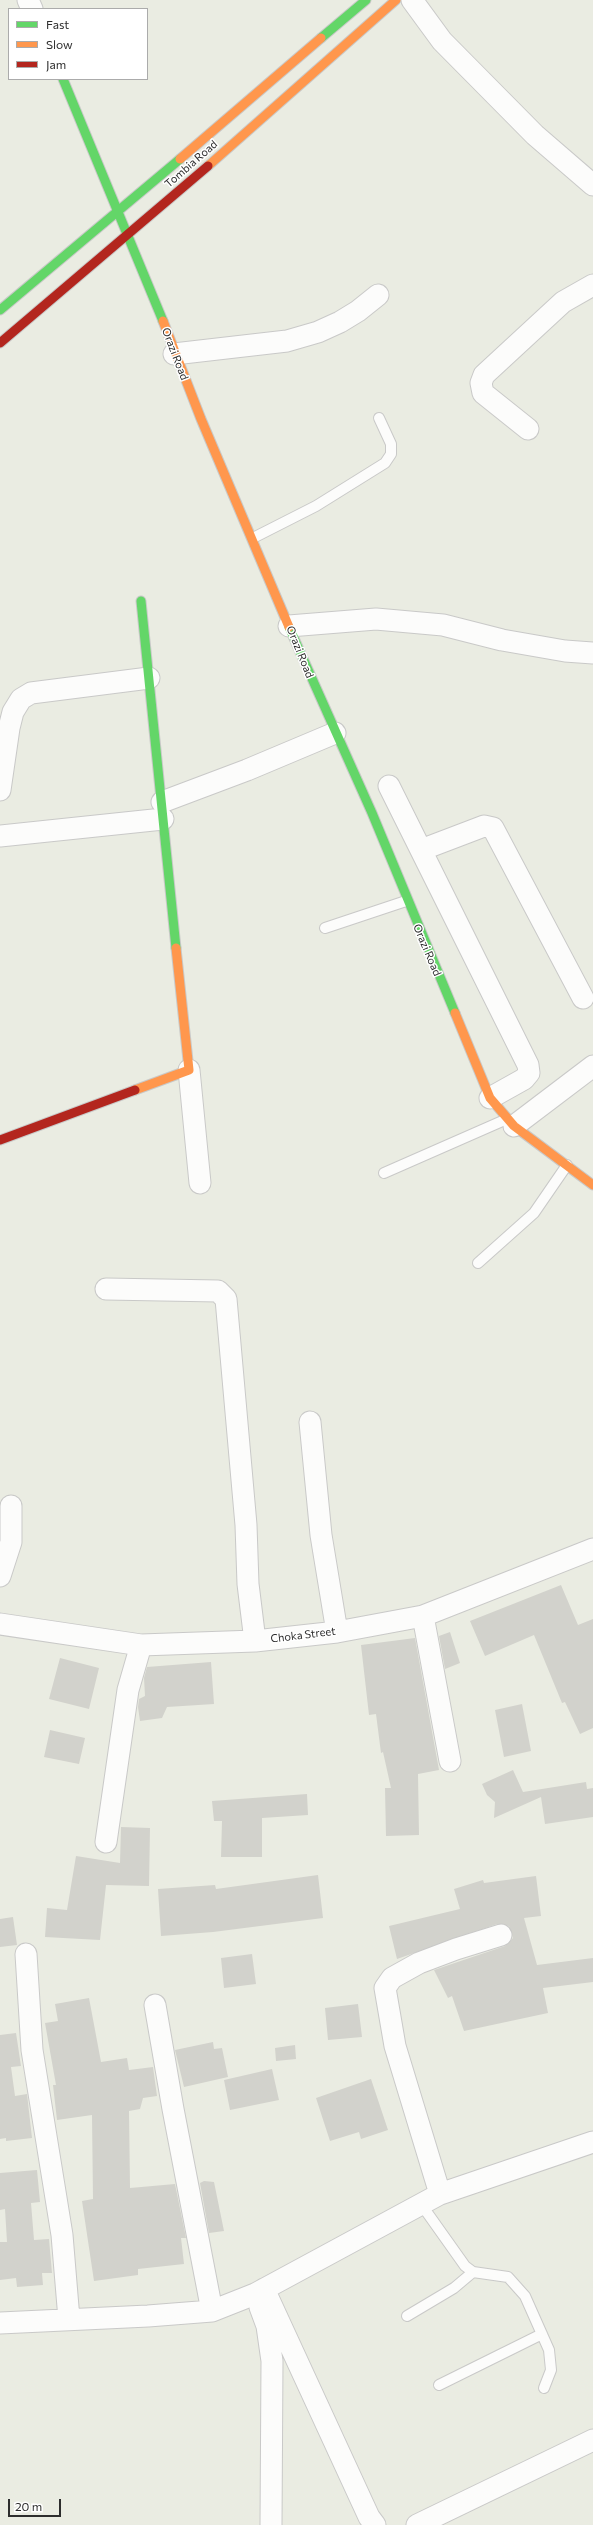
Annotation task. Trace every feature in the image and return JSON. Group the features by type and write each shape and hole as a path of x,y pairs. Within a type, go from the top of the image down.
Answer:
{"street":[{"name":"Tombia Road","path":"0,310 118,213 366,0"},
{"name":"Tombia Road","path":"0,343 129,235 396,0"},
{"path":"412,0 447,46 535,135 593,185"},
{"name":"Orazi Road","path":"63,80 118,213 129,235 174,354 335,733 372,813 406,901 490,1098 510,1122 593,1185"},
{"path":"528,429 483,393 481,383 484,375 563,302 593,285"},
{"path":"174,354 288,341 318,332 340,322 358,311 378,295"},
{"path":"141,601 200,1183"},
{"path":"289,626 376,619 443,624 502,640 565,651 593,653"},
{"path":"0,790 9,728 13,712 21,699 31,693 149,678"},
{"path":"0,836 163,810 240,773 335,733"},
{"path":"389,786 528,1065 529,1073 524,1079 490,1098"},
{"path":"421,850 484,826 493,828 582,998"},
{"path":"510,1122 593,1066"},
{"path":"0,1140 189,1070"},
{"path":"106,1289 218,1292 226,1298 246,1525 248,1584 255,1641"},
{"path":"310,1422 321,1535 337,1632"},
{"path":"0,1576 11,1542 11,1506"},
{"name":"Choka Street","path":"0,1624 141,1645 255,1641 337,1632 423,1616 593,1548"},
{"path":"423,1616 450,1761"},
{"path":"106,1842 128,1690 141,1645"},
{"path":"440,2194 395,2046 384,1988 392,1978 419,1963 456,1949 501,1935"},
{"path":"26,1954 32,2050 62,2235 69,2319"},
{"path":"156,2004 173,2109 212,2311"},
{"path":"0,2323 148,2316 212,2311 260,2291 440,2194 593,2142"},
{"path":"260,2291 272,2361 271,2525"},
{"path":"260,2291 369,2517 375,2525"},
{"path":"417,2525 593,2440"}],"lane":[{"path":"253,538 316,506 385,463 391,454 391,444 378,418"},
{"path":"325,928 406,901"},
{"path":"384,1173 510,1122"},
{"path":"478,1263 534,1213 566,1165"},
{"path":"421,2204 465,2266 473,2272 508,2277 525,2296 549,2350 552,2370 544,2388"},
{"path":"407,2316 454,2288 473,2272"},
{"path":"440,2385 542,2334"}],"building":[{"path":"561,1585 578,1625 593,1619 593,1728 580,1734 565,1702 562,1703 534,1635 485,1656 470,1621"},
{"path":"450,1632 460,1663 445,1669 439,1636"},
{"path":"415,1638 439,1770 418,1774 419,1835 386,1836 385,1788 391,1788 383,1752 381,1753 376,1714 369,1715 361,1645"},
{"path":"60,1658 99,1668 89,1709 49,1699"},
{"path":"211,1662 214,1704 167,1707 162,1718 140,1721 138,1707 139,1699 145,1696 144,1678 147,1667"},
{"path":"522,1704 531,1751 504,1757 495,1710"},
{"path":"50,1730 85,1738 79,1764 44,1757"},
{"path":"513,1770 523,1792 586,1782 587,1789 593,1788 593,1817 545,1824 541,1797 494,1818 495,1802 487,1795 482,1784"},
{"path":"307,1794 308,1815 262,1818 262,1857 221,1857 222,1821 214,1821 212,1801"},
{"path":"121,1827 150,1828 149,1886 106,1885 100,1940 45,1937 47,1908 67,1910 76,1856 120,1863"},
{"path":"318,1875 323,1918 213,1932 161,1936 158,1889 215,1885 216,1889"},
{"path":"536,1876 541,1916 524,1918 537,1965 593,1958 593,1982 543,1988 548,2013 464,2031 452,1996 448,1998 434,1970 505,1946 513,1938 509,1926 497,1924 397,1959 389,1926 460,1909 454,1889 483,1880 484,1883"},
{"path":"13,1917 17,1945 0,1947 0,1919"},
{"path":"252,1954 256,1984 224,1988 221,1958"},
{"path":"89,1998 101,2062 127,2058 129,2070 153,2067 157,2096 143,2098 140,2109 129,2111 130,2188 175,2184 186,2238 181,2238 184,2264 138,2269 138,2275 94,2281 82,2201 93,2199 92,2115 57,2120 53,2085 56,2085 45,2023 58,2021 55,2004"},
{"path":"358,2004 362,2037 328,2040 325,2008"},
{"path":"16,2033 21,2066 11,2067 15,2096 27,2094 32,2138 6,2141 6,2138 0,2139 0,2035"},
{"path":"213,2042 214,2049 222,2048 228,2077 184,2087 175,2050"},
{"path":"295,2045 296,2059 276,2061 275,2048"},
{"path":"272,2069 279,2100 230,2110 224,2080"},
{"path":"371,2079 388,2130 361,2139 359,2132 330,2141 316,2098"},
{"path":"37,2170 40,2202 31,2203 34,2240 49,2239 52,2273 42,2273 43,2285 17,2287 16,2278 0,2280 0,2242 7,2242 5,2209 0,2210 0,2173"},
{"path":"204,2181 214,2182 224,2231 209,2233 200,2183"}],"traffic: fast":[{"path":"321,38 366,0"},
{"path":"63,80 163,321"},
{"path":"0,310 180,159"},
{"path":"141,601 176,948"},
{"path":"289,627 372,813 455,1013"}],"traffic: slow":[{"path":"208,166 396,0"},
{"path":"180,159 321,38"},
{"path":"163,321 201,419 289,627"},
{"path":"135,1090 189,1070 176,948"},
{"path":"455,1013 490,1098 514,1126 593,1185"}],"traffic: jam":[{"path":"0,343 208,166"},
{"path":"0,1140 135,1090"}]}
